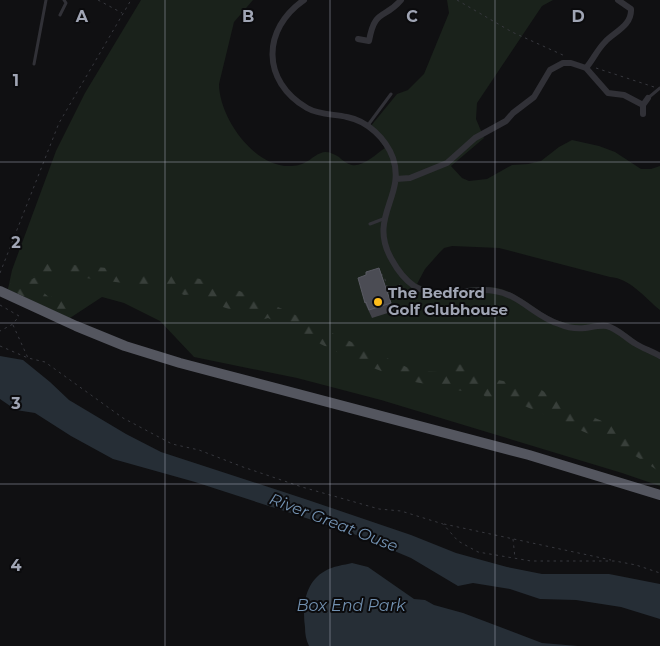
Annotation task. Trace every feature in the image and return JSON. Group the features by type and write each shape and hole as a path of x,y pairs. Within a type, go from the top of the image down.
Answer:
{"highway":[{"path":"0,292 125,346 180,363 528,455 660,496"}],"street":[{"path":"304,0 290,11 277,29 274,40 273,62 280,82 296,101 312,111 349,117 368,125 387,146 392,157 396,179 394,191 384,218 383,236 386,248 404,278 424,291 434,294 448,294 475,289 498,291 559,325 582,328 607,326 617,330 635,344 660,356"},
{"path":"358,40 369,41 373,23 384,13 395,7 401,0"},
{"path":"587,67 604,43 618,33 628,20 631,9 618,0"},
{"path":"396,179 410,178 447,163 475,138 506,121 513,113 534,97 545,78 555,66 564,63 587,67 608,93 624,95 643,105"},
{"path":"643,114 643,105 648,98"}],"lane":[{"path":"34,64 46,0"},
{"path":"60,14 66,3 64,0"},
{"path":"648,98 660,88"},
{"path":"368,125 391,94"},
{"path":"370,224 384,218"}],"path":[{"path":"98,0 122,14"},
{"path":"0,273 59,123 131,0"},
{"path":"456,0 512,32 571,59"},
{"path":"587,67 660,88"},
{"path":"375,276 381,274 384,276 389,292 397,288 404,278"},
{"path":"0,305 19,316 13,324 0,331"},
{"path":"13,324 28,358"},
{"path":"0,346 28,358 45,362 123,418 172,444 199,450 310,489 379,509 401,512 443,524 636,565 660,573"},
{"path":"443,524 458,541 478,552 531,561 615,561"},
{"path":"512,538 515,558"}],"green space":[{"path":"141,0 253,0 234,22 219,84 221,97 232,125 252,150 264,159 277,164 291,166 302,164 325,152 335,155 348,164 356,165 374,157 385,148 370,127 397,94 408,90 424,74 449,13 447,0 553,0 542,6 477,103 476,119 484,138 451,166 462,178 469,181 487,179 512,165 541,161 572,140 615,152 641,169 651,169 660,166 660,310 637,289 617,278 499,248 452,246 444,248 425,269 417,284 427,288 447,290 487,287 505,290 561,322 575,324 596,323 614,326 639,343 660,353 660,486 381,400 297,378 194,357 160,321 124,303 102,297 70,318 8,289 12,270 56,151 85,93"},
{"path":"42,262 50,265 63,264 118,269 122,273 177,275 210,281 310,321 312,324 413,370 439,372 450,363 471,366 478,372 476,376 537,387 564,405 621,429 646,450 660,456 660,472 637,457 605,441 513,401 489,400 479,391 472,393 415,382 392,375 357,362 268,318 261,320 238,309 232,310 211,303 195,294 184,295 165,286 153,287 56,274 50,277 44,293 50,298 58,290 65,292 65,304 73,310 70,318 8,289 12,281 36,277 29,275"}],"water":[{"name":"River Great Ouse","path":"0,356 23,360 69,400 126,434 161,452 411,535 456,553 507,567 542,574 609,574 660,584 660,619 621,607 576,600 540,599 510,589 473,583 458,586 411,558 349,532 195,482 113,459 71,436 35,413 16,410 0,399"},
{"name":"Box End Park","path":"352,563 368,567 414,599 425,600 434,605 463,613 542,643 578,646 309,646 305,635 304,611 309,588 313,581 325,571"}],"building":[{"name":"The Bedford Golf Clubhouse","path":"379,268 391,303 369,310 365,303 358,278 366,275 366,272"}],"place":[{"name":"The Bedford Golf Clubhouse","path":"378,302"}]}
